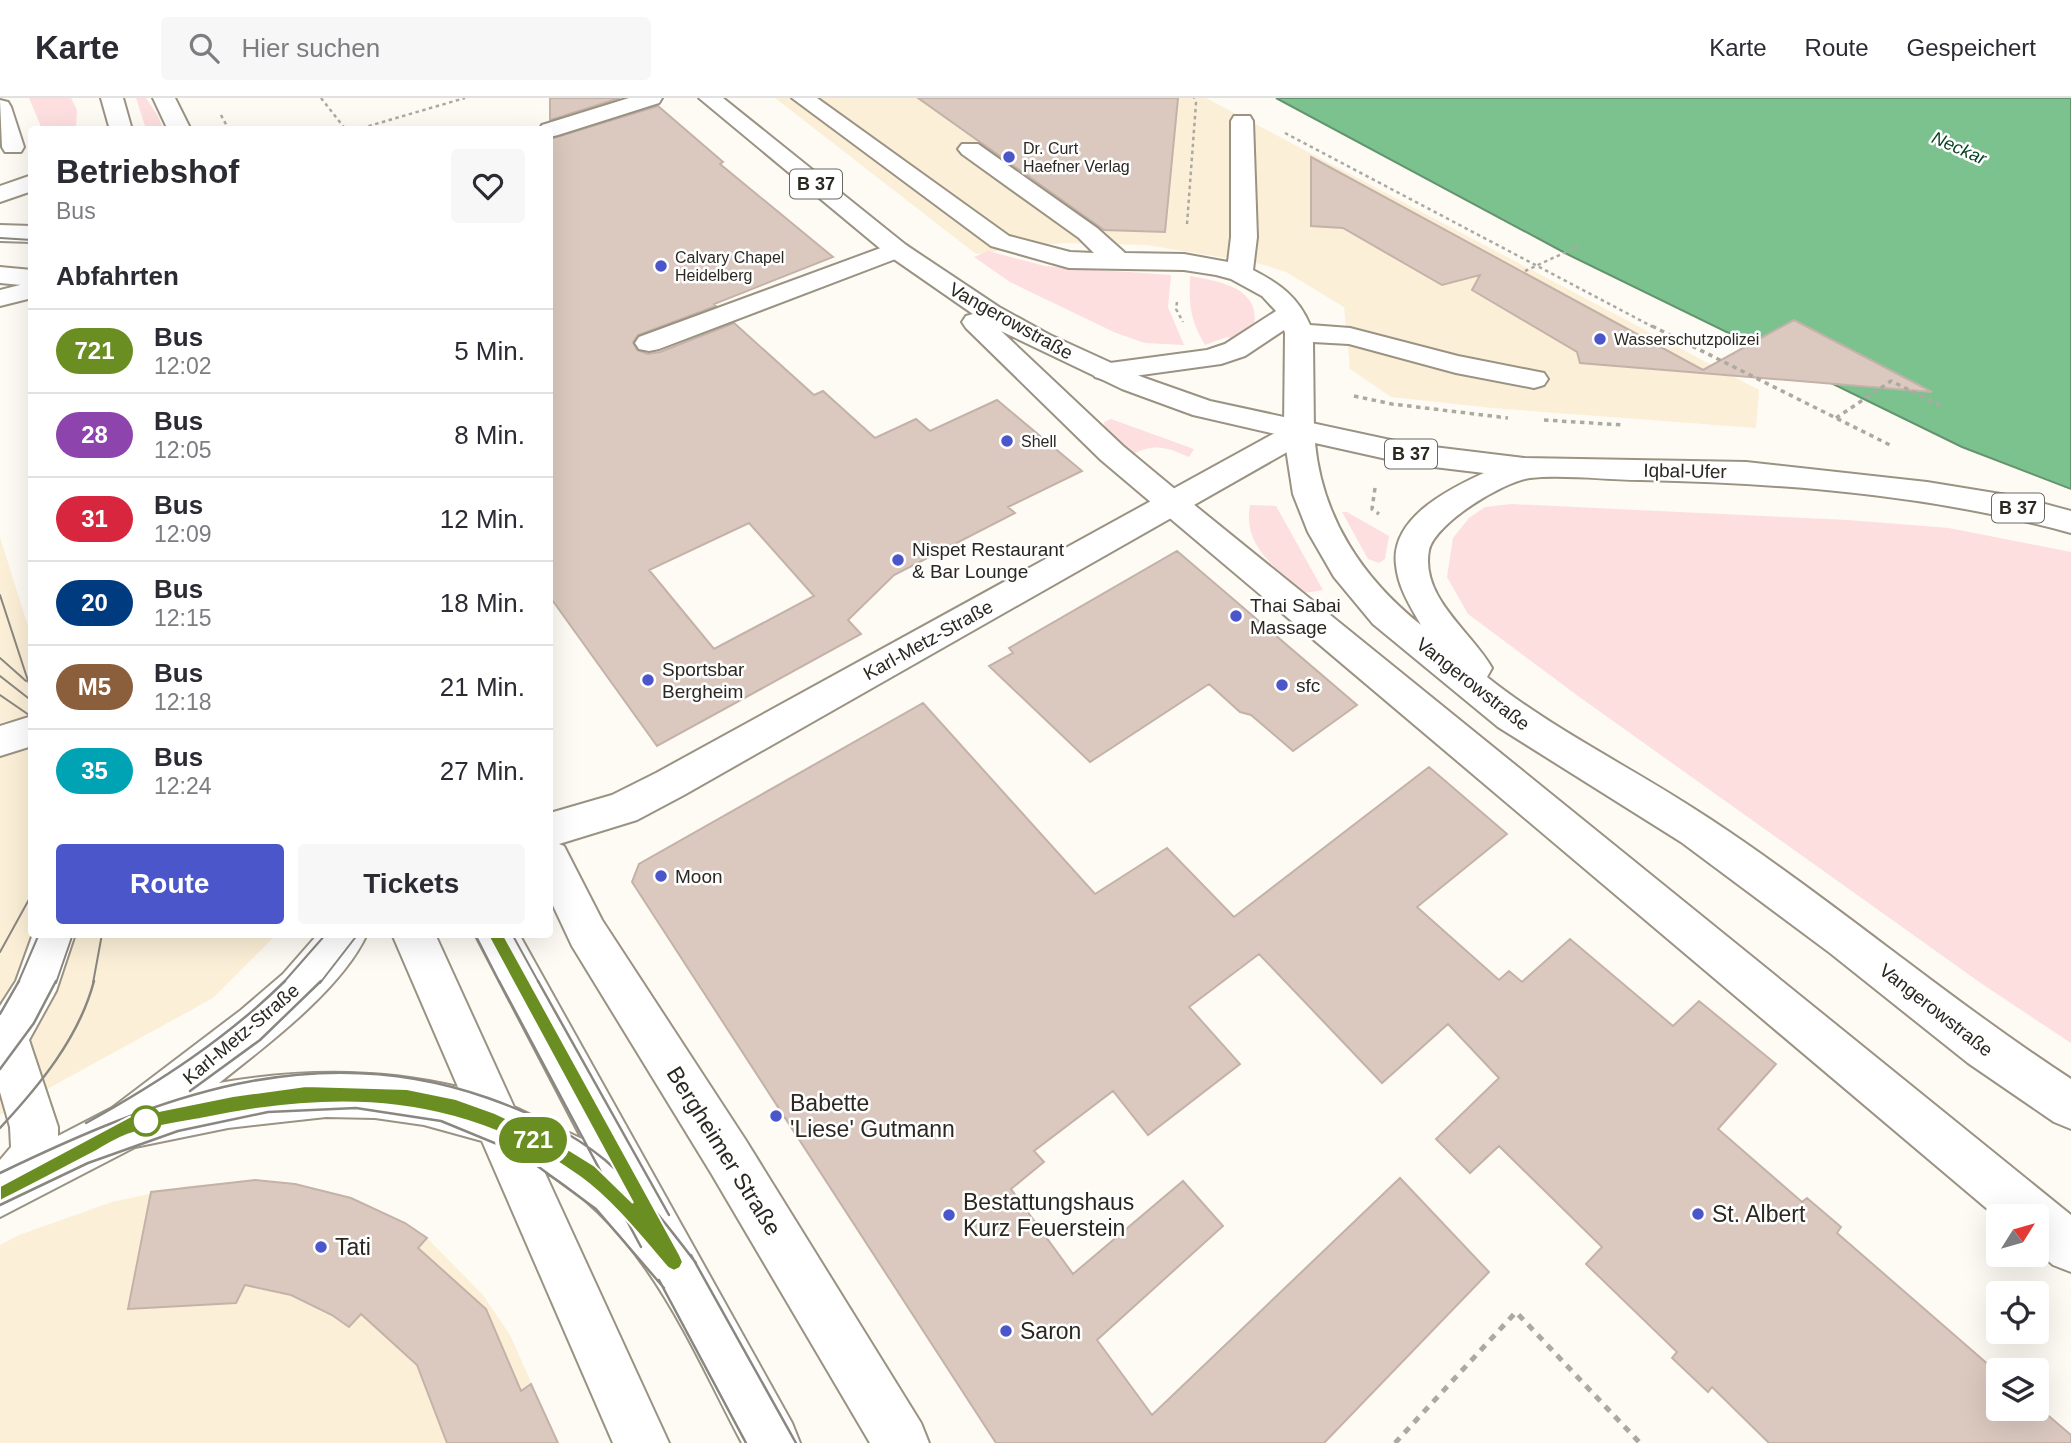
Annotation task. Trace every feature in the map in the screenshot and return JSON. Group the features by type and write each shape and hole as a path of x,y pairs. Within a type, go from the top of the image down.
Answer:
{"main road":[{"path":"164,98 178,126"},
{"path":"553,129 651,98"},
{"name":"Vangerowstraße","path":"710,98 897,250 989,313 1040,341 1105,371 1203,409 1299,432 1304,475 1318,517 1339,556 1367,597 1385,615 1511,716 1695,830 1845,939 1984,1048 2071,1106"},
{"path":"803,98 1000,241 1069,260 1184,262 1240,273 1271,290 1295,323 1299,432"},
{"path":"0,107 13,147"},
{"path":"1240,273 1244,237 1242,121"},
{"path":"970,149 1088,233 1118,261"},
{"path":"0,195 28,184"},
{"path":"0,208 28,206"},
{"path":"0,233 28,234"},
{"path":"649,343 897,250"},
{"path":"0,265 28,265"},
{"name":"Vangerowstraße","path":"922,269 1112,453 2020,1204"},
{"path":"0,275 28,278"},
{"path":"0,298 28,291"},
{"path":"1105,371 1211,358 1295,323 1455,363 1534,379"},
{"name":"Karl-Metz-Straße","path":"553,829 623,807 670,784 1299,432"},
{"name":"Iqbal-Ufer","path":"1299,432 1409,454 1524,468 1746,472 1927,492 2019,508 2071,522"},
{"path":"1511,716 1428,608 1416,578 1412,558 1415,541 1454,503 1524,468"},
{"path":"0,741 28,733"},
{"name":"Bergheimer Straße","path":"553,864 587,933 735,1168 901,1443"},
{"path":"6,1183 35,1152 34,1128 6,1037 34,990 53,938"},
{"name":"Karl-Metz-Straße","path":"6,1183 129,1125 257,1025 299,988 343,938"},
{"path":"415,938 641,1443"},
{"path":"498,938 772,1443"},
{"name":"Karl-Metz-Straße","path":"129,1125 233,1104 306,1094 407,1097 456,1107 495,1121 552,1149 589,1172 642,1224 674,1262"},
{"name":"Vangerowstraße","path":"2049,1228 2071,1247"}],"path":[{"path":"321,98 343,126"},
{"path":"369,126 465,98"},
{"path":"1187,328 1176,309 1184,262 1196,103 1194,98"},
{"path":"1278,129 1687,345 1898,450"},
{"path":"1524,271 1581,245"},
{"path":"1835,418 1891,381 1942,406"},
{"path":"1395,1443 1516,1312 1640,1443"}],"shaded area":[{"path":"29,98 71,98 77,110 76,126 41,126"},
{"path":"136,98 146,98 162,126 145,126"},
{"path":"775,98 1206,98 1759,390 1756,428 1492,408 1391,397 1350,369 1344,307 1286,272 1261,264 1147,245 1064,243 976,254"},
{"path":"988,251 1045,266 1171,275 1168,307 1184,345 1145,343 1116,333 1010,282 974,257"},
{"path":"1190,276 1236,288 1251,302 1254,325 1233,339 1227,337 1205,345 1192,312"},
{"path":"1111,419 1194,449 1189,457 1155,447 1133,454 1105,429 1104,422"},
{"path":"1511,504 1848,520 1949,528 2071,552 2071,1043 1982,984 1578,696 1468,614 1447,577 1453,538 1469,518 1485,507"},
{"path":"1250,505 1276,506 1323,590 1305,593 1264,556 1251,533"},
{"path":"1342,512 1347,512 1389,536 1385,559 1379,563 1368,559"},
{"path":"0,537 28,626 28,938 273,938 213,998 0,1115"},
{"path":"255,1180 295,1184 351,1198 405,1223 427,1238 483,1295 510,1335 558,1443 0,1443 0,1245 19,1235 112,1202 186,1186"}],"water":[{"name":"Neckar","path":"1276,98 2071,98 2071,489 1962,447 1567,254"}],"building":[{"path":"550,98 620,98 550,120"},
{"path":"918,98 1178,98 1165,232 1104,230"},
{"path":"658,106 723,162 720,164 833,257 638,335 633,342 637,350 648,354 660,352 734,323 814,395 823,391 875,438 916,419 930,431 997,400 1082,471 1008,507 1015,513 894,575 848,620 861,634 657,746 553,601 553,138","holes":["749,523 814,596 714,649 649,570"]},
{"path":"1311,157 1703,370 1794,320 1932,392 1580,363 1577,352 1472,290 1480,275 1442,285 1343,228 1311,226"},
{"path":"1177,551 1357,705 1293,751 1251,715 1240,712 1209,684 1090,762 989,666 1013,653 1009,648"},
{"path":"923,703 1095,894 1167,848 1234,917 1429,767 1507,834 1417,907 1499,980 1509,971 1522,982 1570,939 1673,1026 1699,1001 1776,1064 1718,1129 1802,1202 1807,1198 1841,1227 1837,1233 1986,1363 1986,1421 2049,1421 2049,1416 2071,1435 2071,1443 1769,1443 1712,1387 1708,1392 1672,1358 1677,1352 1586,1264 1602,1247 1499,1146 1470,1173 1436,1139 1499,1078 1448,1024 1382,1083 1259,954 1189,1007 1240,1064 1148,1135 1113,1091 1034,1151 1044,1162 1011,1189 1073,1274 1183,1181 1223,1226 1097,1340 1152,1415 1400,1178 1489,1272 1324,1443 996,1443 632,882 639,864"},
{"path":"255,1180 295,1184 351,1198 405,1223 427,1238 418,1248 486,1309 521,1391 531,1384 558,1443 447,1443 417,1365 361,1314 349,1327 332,1315 291,1295 245,1285 236,1303 128,1309 151,1192"}],"tram line":[{"path":"0,238 28,240"},
{"path":"0,595 28,681"},
{"path":"0,658 26,681"},
{"path":"0,676 28,698"},
{"path":"0,695 28,714"},
{"path":"0,952 28,901"},
{"path":"18,982 37,938"},
{"path":"56,983 72,938"},
{"path":"93,983 101,938"},
{"path":"284,982 322,938"},
{"path":"320,983 355,938"},
{"path":"477,938 500,983"},
{"path":"514,938 539,983"},
{"path":"0,1069 34,1023 56,981"},
{"path":"0,1128 56,1060 78,1022 94,981"},
{"path":"190,1091 260,1040 321,981"},
{"path":"499,981 588,1147"},
{"path":"538,981 669,1215"},
{"path":"0,1014 18,982"},
{"path":"86,1123 190,1059 239,1022 284,982"},
{"path":"0,1173 59,1145 178,1100 238,1084 299,1074 361,1073 424,1080 504,1104 549,1124 588,1147"},
{"path":"0,1205 88,1163 178,1131 268,1112 356,1108 441,1121 521,1154 596,1209 662,1286"},
{"path":"79,1157 155,1113"},
{"path":"588,1147 642,1196 694,1261"},
{"path":"588,1147 641,1247"},
{"path":"691,1255 694,1261"},
{"path":"694,1261 796,1443"},
{"path":"659,1280 662,1286"},
{"path":"662,1286 746,1443"}],"bus line":[{"name":"721","path":"0,1192 129,1125 233,1104 306,1094 407,1097 456,1107 495,1121 552,1149 589,1172 642,1224 674,1262 498,938"}],"place":[{"name":"Dr. Curt Haefner Verlag","path":"1009,157"},
{"name":"Calvary Chapel Heidelberg","path":"661,266"},
{"name":"Wasserschutzpolizei","path":"1600,339"},
{"name":"Shell","path":"1007,441"},
{"name":"Nispet Restaurant & Bar Lounge","path":"898,560"},
{"name":"Thai Sabai Massage","path":"1236,616"},
{"name":"Sportsbar Bergheim","path":"648,680"},
{"name":"sfc","path":"1282,685"},
{"name":"Moon","path":"661,876"},
{"name":"Babette 'Liese' Gutmann","path":"776,1116"},
{"name":"St. Albert","path":"1698,1214"},
{"name":"Bestattungshaus Kurz Feuerstein","path":"949,1215"},
{"name":"Tati","path":"321,1247"},
{"name":"Saron","path":"1006,1331"}]}
